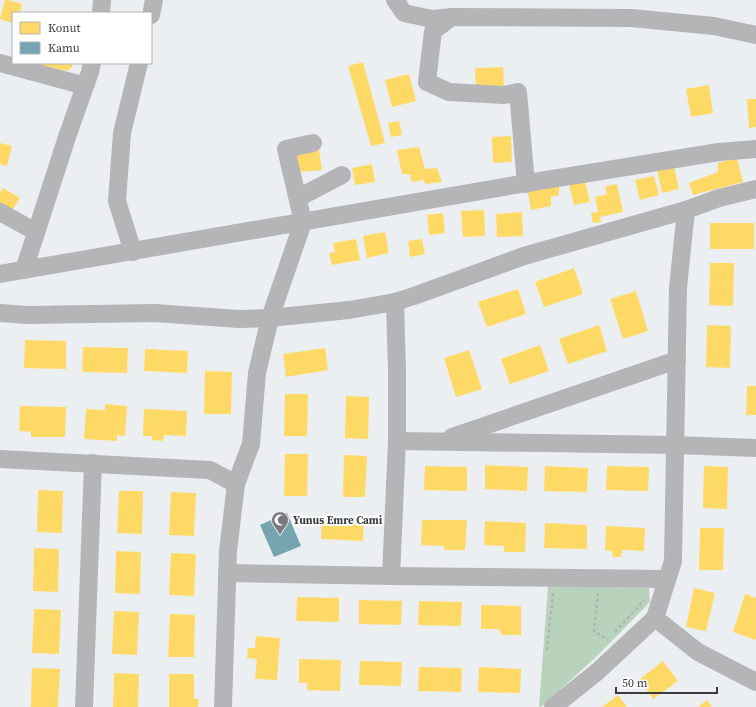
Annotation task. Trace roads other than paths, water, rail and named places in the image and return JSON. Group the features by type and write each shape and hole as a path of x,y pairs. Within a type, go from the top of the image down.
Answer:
{"street":[{"path":"101,12 102,0"},
{"path":"152,12 154,0"},
{"path":"395,0 404,13 432,19 452,17 631,18 714,26 756,35"},
{"path":"452,17 433,31 427,82 449,92 504,95 518,92 526,184"},
{"path":"0,63 78,84 86,84"},
{"path":"24,270 92,64"},
{"path":"133,252 117,201 122,133 139,64"},
{"path":"223,707 228,551 236,484 251,444 257,373 270,318 304,222 286,149 313,143"},
{"path":"0,274 719,152 756,149"},
{"path":"298,198 342,175"},
{"path":"0,313 27,315 155,313 238,319 270,318 349,310 395,302 524,256 686,210 719,198 756,189"},
{"path":"553,707 597,672 655,618 673,560 678,288 686,210"},
{"path":"0,212 36,232"},
{"path":"391,576 397,441 395,302"},
{"path":"439,441 676,360"},
{"path":"397,441 675,445 756,448"},
{"path":"0,459 210,470 236,484"},
{"path":"84,707 93,464"},
{"path":"227,573 667,579"},
{"path":"655,618 698,652 756,682"}],"place":[{"name":"Yunus Emre Cami","path":"280,535"}]}
